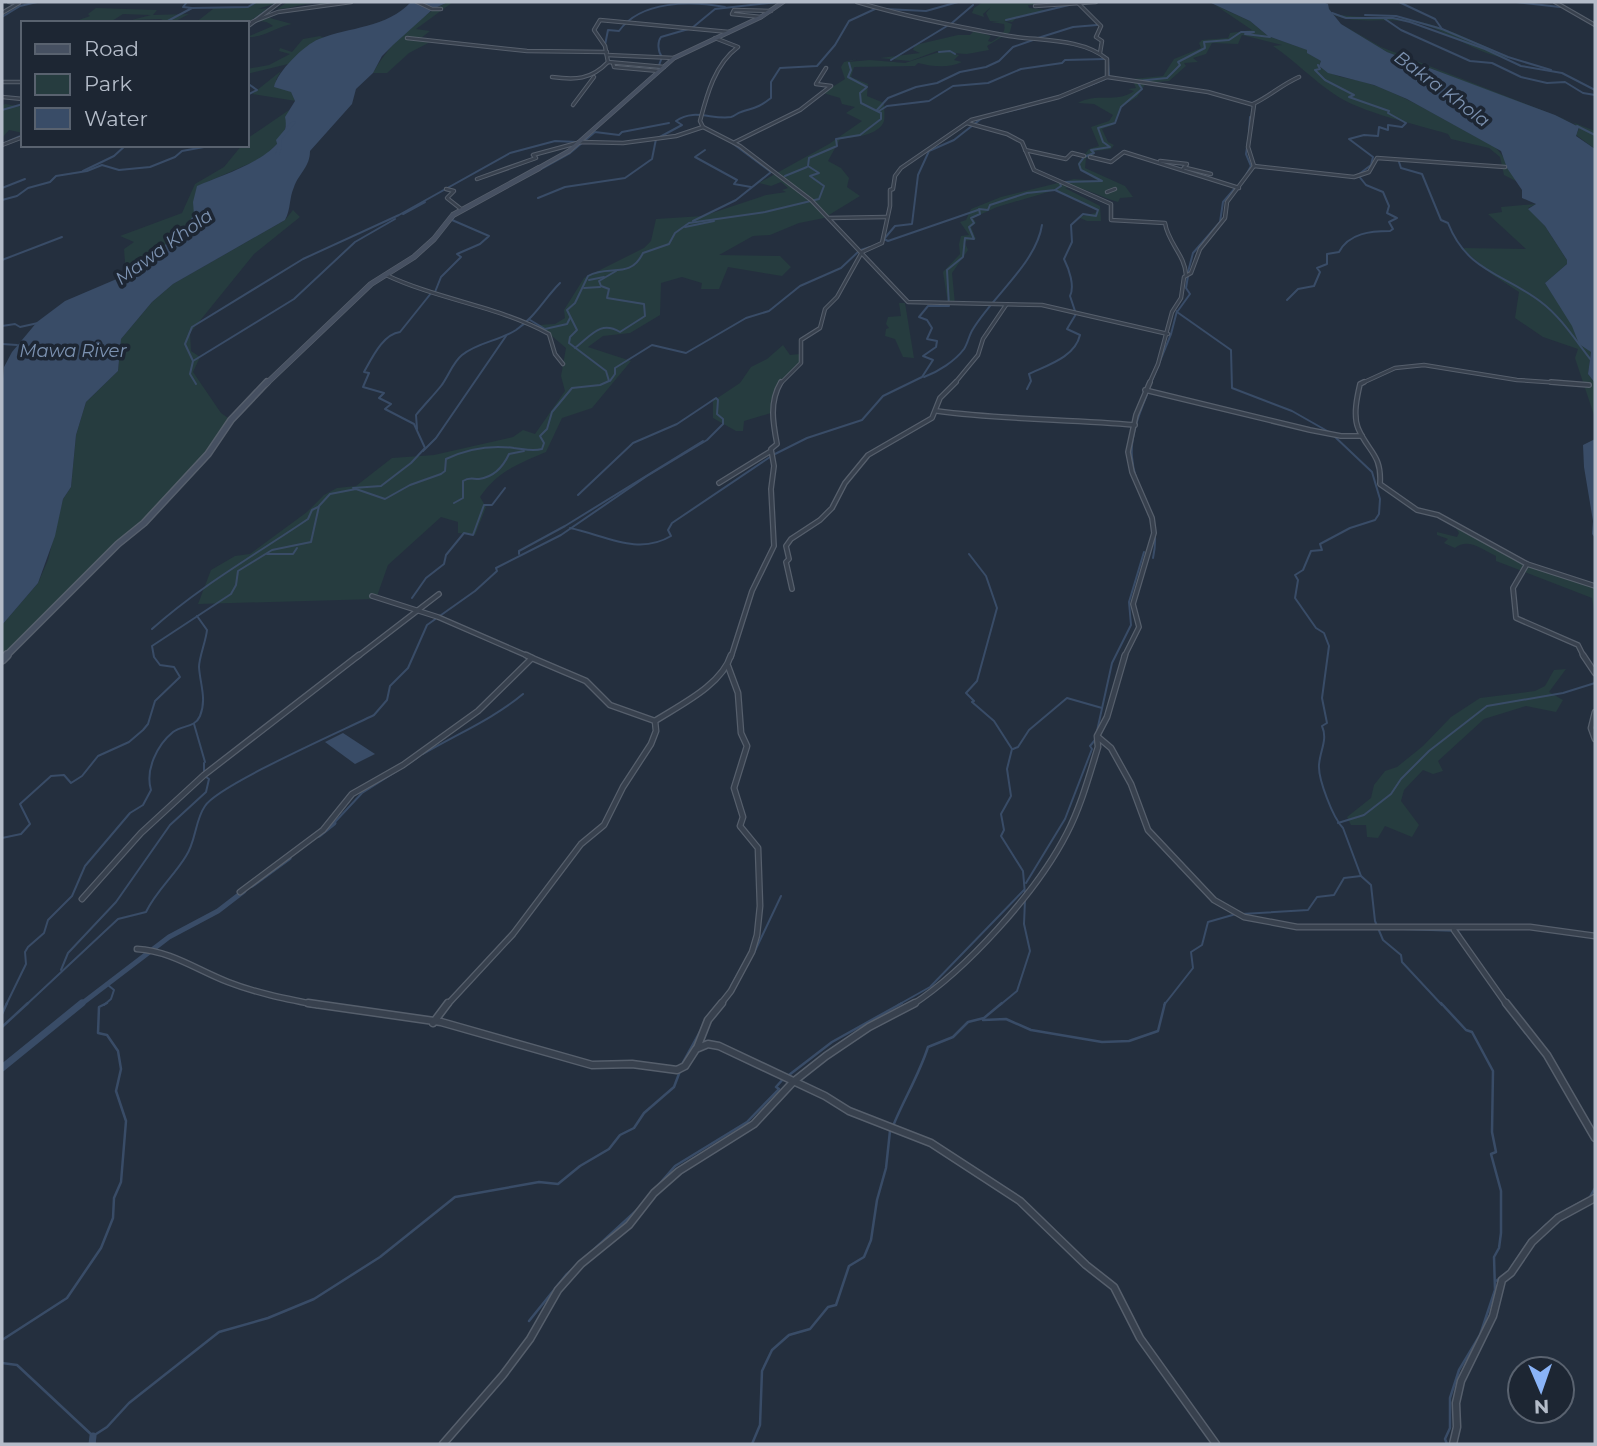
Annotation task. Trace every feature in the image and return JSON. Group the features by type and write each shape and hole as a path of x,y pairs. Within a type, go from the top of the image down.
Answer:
{"main road":[{"path":"2,660 118,544 144,523 208,454 231,420 253,396 371,284 414,257 461,209 556,160 581,142 674,58 771,11 783,2"}],"street":[{"path":"2,13 19,3 9,2"},
{"path":"248,26 280,2"},
{"path":"252,22 273,13 351,2"},
{"path":"417,2 432,9 441,9"},
{"path":"857,2 895,14 1010,36 1068,43 1100,53 1107,59 1107,77"},
{"path":"1077,2 1101,26 1096,37 1101,41 1100,53"},
{"path":"1035,6 1096,2"},
{"path":"1555,2 1595,25"},
{"path":"761,16 732,14 734,10 771,11"},
{"path":"573,105 608,62 607,53 594,30 600,20 729,32"},
{"path":"407,38 527,51 674,58"},
{"path":"715,38 738,47 727,55 708,90 700,121 703,127 734,142 813,202 908,302 1028,304 1069,309 1168,334"},
{"path":"608,62 661,69"},
{"path":"613,63 614,67 661,69"},
{"path":"734,142 800,110 823,93 831,86 816,84 826,68"},
{"path":"552,77 581,81 594,77"},
{"path":"719,483 771,451 777,444 771,413 781,383 801,363 801,340 820,328 825,309 837,297 862,252 882,243 890,190 901,168 966,123 1059,97 1107,77 1208,92 1252,104 1271,95 1279,86 1299,77"},
{"path":"2,82 21,82"},
{"path":"2,97 21,99"},
{"path":"1252,104 1255,108 1248,150 1254,166"},
{"path":"443,1444 503,1375 530,1339 558,1290 581,1264 629,1225 654,1193 679,1171 754,1124 793,1082 852,1038 913,1004 942,984 1021,902 1065,837 1077,812 1098,747 1097,736 1107,723 1112,691 1126,650 1139,627 1133,604 1154,533 1152,518 1128,459 1145,390 1168,334 1172,312 1181,298 1186,263 1167,243 1165,223 1111,220 1111,204 1034,170 1022,142 1007,134 966,123"},
{"path":"477,179 536,158 533,155 581,142 623,143 671,137 703,127"},
{"path":"2,145 21,137"},
{"path":"1026,150 1066,159 1072,153 1084,156"},
{"path":"1090,157 1111,162 1124,152 1160,161 1187,164 1184,169"},
{"path":"1254,166 1354,177 1367,174 1376,166 1377,158 1505,167"},
{"path":"1160,161 1158,164 1211,174"},
{"path":"1186,275 1191,274 1191,264 1199,247 1217,230 1227,215 1227,202 1254,166"},
{"path":"1184,169 1240,188"},
{"path":"446,189 454,191 447,198 461,209"},
{"path":"1107,192 1115,189 1112,195"},
{"path":"829,218 887,217"},
{"path":"386,275 439,296 531,323 549,334 555,354 563,363"},
{"path":"792,589 786,562 789,559 786,546 791,539 820,520 832,508 845,483 868,455 924,424 937,411 940,398 964,375 978,355 983,338 1006,309 1005,304"},
{"path":"1589,385 1517,380 1424,365 1395,368 1360,384 1356,415 1357,426 1381,467 1380,484 1387,490 1417,510 1444,518 1527,564 1595,586"},
{"path":"1145,390 1310,430 1341,436 1363,436"},
{"path":"937,411 994,419 1069,419 1135,425"},
{"path":"655,721 701,691 728,666 752,591 774,546 771,489 774,466 771,451"},
{"path":"1527,564 1513,588 1516,618 1578,645 1595,673"},
{"path":"82,899 141,832 204,775 439,594"},
{"path":"372,596 418,611 586,681 610,705 655,721"},
{"path":"240,892 323,830 352,794 403,765 478,711 532,658"},
{"path":"137,949 172,956 227,982 269,995 433,1023 442,1022 592,1065 632,1064 677,1070 685,1066 696,1049 708,1020 731,991 752,952 757,935 760,906 758,848 740,826 743,817 734,788 747,746 741,733 738,693 728,666"},
{"path":"1595,712 1591,728 1595,739"},
{"path":"433,1023 456,993 513,934 581,844 604,825 621,790 651,744 656,731 655,721"},
{"path":"1097,736 1111,748 1131,784 1149,830 1214,900 1244,917 1297,927 1530,927 1595,936"},
{"path":"1454,929 1527,1033 1547,1055 1595,1138"},
{"path":"696,1049 708,1044 719,1046 825,1096 849,1111 931,1143 1020,1201 1086,1265 1114,1287 1140,1338 1216,1444"},
{"path":"1453,1444 1457,1427 1456,1403 1461,1381 1493,1316 1503,1280 1511,1273 1532,1242 1558,1217 1595,1198"}],"green space":[{"path":"253,2 280,2 258,9 270,8 257,18 266,17 292,24 259,36 248,37 273,26 260,21 248,25 248,21 198,21 213,9 201,7 248,7"},
{"path":"280,2 332,2 333,4 321,6 314,3 277,9 286,3"},
{"path":"448,2 453,2 416,29 430,31 421,38 434,40 409,53 387,73 373,73 405,32"},
{"path":"983,2 1035,2 1035,5 1028,5 1029,8 1048,10 1019,16 1012,22 1004,21 1012,24 1010,32 987,46 989,50 967,54 952,53 959,55 954,60 962,62 957,64 941,66 918,63 915,66 854,67 851,77 868,84 867,96 884,103 884,121 871,133 840,139 828,161 841,168 849,178 847,187 860,196 824,218 799,223 770,235 753,236 719,255 780,256 791,267 782,276 728,267 719,289 701,289 702,283 682,277 661,283 660,315 630,333 603,336 588,347 631,361 592,408 562,418 546,452 509,469 487,488 480,497 486,507 475,535 458,533 458,522 441,517 388,565 376,599 198,604 211,570 235,556 250,554 307,512 324,495 337,488 356,486 392,458 434,455 513,437 523,430 535,434 565,391 561,376 566,348 539,325 555,324 565,318 564,310 584,278 644,248 651,241 656,219 703,216 766,195 786,192 782,190 788,188 781,182 771,186 759,183 829,144 862,121 846,113 855,107 842,104 840,98 823,93 845,79 841,67 844,62 857,59 848,62 870,60 905,63 939,52 945,53 937,51 910,61 880,58 920,53 913,50 915,45 958,35 970,35 974,31 991,36 988,41 991,42 1003,33 1005,27 1004,24 991,22 999,22 990,21 986,13 991,7 983,14 984,17 972,13 974,8"},
{"path":"1215,5 1250,21 1268,36 1308,50 1308,53 1321,61 1319,66 1329,73 1364,82 1413,102 1491,144 1506,161 1516,181 1504,175 1500,157 1489,148 1451,139 1448,134 1345,101 1273,46 1282,45 1242,35 1238,44 1212,43 1206,54 1193,58 1198,62 1184,63 1186,66 1169,81 1146,83 1137,97 1121,107 1113,125 1102,129 1108,142 1114,145 1111,149 1095,151 1093,157 1086,158 1085,168 1125,186 1133,197 1120,198 1118,202 1084,190 1065,188 1100,206 1101,221 1087,221 1078,217 1098,210 1055,190 997,207 973,218 976,223 971,227 976,239 964,241 968,250 952,273 955,304 948,304 943,272 960,254 961,236 969,235 960,222 966,220 971,209 1001,197 1074,179 1098,181 1079,169 1078,163 1089,149 1099,146 1091,127 1109,121 1113,115 1094,104 1078,103 1092,98 1127,95 1134,91 1128,89 1136,88 1132,79 1163,76 1174,59 1201,48 1199,43 1202,40 1228,38 1230,33 1252,30"},
{"path":"96,8 157,10 153,15 189,14 176,21 132,20 151,15 123,14 112,21 79,20 90,16 88,14"},
{"path":"1334,14 1421,22 1456,33 1512,58 1479,50 1422,24 1346,19"},
{"path":"1340,23 1381,47 1595,131 1595,149 1576,135 1579,129 1574,123 1387,52"},
{"path":"320,36 324,38 318,39 288,64 248,74 248,69 269,65 290,54 279,51 280,48 292,52 303,39"},
{"path":"281,71 276,80 291,92 296,101 252,94"},
{"path":"5,104 21,107 21,133 9,130 2,138 2,106"},
{"path":"289,110 283,139 262,158 198,186 194,213 184,230 126,275 124,249 134,242 120,236 182,213 195,184 224,167 240,147 248,147 248,138"},
{"path":"1536,204 1528,208 1545,226 1567,260 1567,264 1545,283 1591,352 1588,374 1595,383 1595,418 1575,358 1578,349 1543,337 1515,318 1519,292 1490,273 1462,248 1526,249 1488,214 1502,212 1501,207"},
{"path":"293,210 300,217 254,254 190,333 191,351 200,357 193,372 221,413 231,420 222,437 164,501 2,660 2,625 38,583 48,560 63,499 71,487 76,435 86,402 118,371 121,339 152,302 173,284 285,220"},
{"path":"899,303 905,303 914,358 903,357 895,339 885,336 886,329 889,328 886,324 888,317 901,316"},
{"path":"783,345 790,355 800,354 801,363 781,383 771,413 744,421 743,431 736,431 713,418 713,401 740,383 751,367 767,359"},
{"path":"1452,522 1527,564 1595,583 1595,617 1592,598 1496,561 1496,556 1476,546 1465,544 1455,548 1444,543 1448,539 1437,535 1437,532 1457,537 1459,533"},
{"path":"1566,669 1549,692 1563,700 1556,712 1526,706 1484,719 1438,761 1443,771 1433,774 1423,770 1404,790 1401,801 1419,825 1412,837 1385,826 1378,838 1367,837 1366,825 1351,825 1347,817 1371,798 1374,785 1385,771 1397,767 1423,746 1451,717 1480,698 1535,691 1545,686 1554,670"}],"water":[{"name":"Mawa River","path":"411,2 448,2 433,9 393,45 382,56 373,73 356,89 352,104 310,151 308,161 292,191 285,220 173,284 152,302 121,339 118,371 86,402 76,435 71,487 63,499 55,536 38,583 2,625 2,390 4,367 12,352 37,322 65,301 126,275 179,234 194,215 193,202 197,186 254,161 279,142 285,130 285,117 295,101 291,92 274,87 280,74 299,53 319,39 391,17"},
{"name":"Bakra Khola","path":"1209,2 1323,2 1328,4 1341,24 1387,52 1555,115 1579,127 1576,136 1595,149 1595,383 1588,374 1591,352 1579,344 1572,326 1545,283 1567,264 1567,260 1545,226 1528,209 1536,204 1522,198 1522,190 1507,168 1501,151 1407,99 1374,85 1328,73 1319,66 1321,61 1307,53 1307,50 1268,36 1250,21"},
{"path":"1595,439 1595,538 1592,534 1593,521 1583,445"},
{"path":"343,733 375,754 355,764 325,742"}],"waterway":[{"path":"2,33 2,17 20,6 37,2"},
{"path":"187,2 183,7 192,8"},
{"path":"192,8 248,7 256,2"},
{"path":"248,24 278,2"},
{"path":"657,71 662,57 658,47 661,37 692,28 715,9 778,2"},
{"path":"885,9 926,11 958,2"},
{"path":"1399,2 1435,19 1442,29"},
{"path":"1516,2 1560,7"},
{"path":"605,45 608,30 619,31 628,21 653,8 682,4 725,7"},
{"path":"952,23 973,5"},
{"path":"1006,20 1069,5"},
{"path":"168,21 192,8"},
{"path":"538,198 565,187 625,178 652,159 656,139 682,125 676,121 683,117 731,117 760,106 771,98 771,82 780,68 817,66 835,45 849,21 875,9"},
{"path":"1332,13 1346,18 1393,18 1410,22 1485,49 1521,66 1562,73 1595,90"},
{"path":"1365,15 1396,16 1442,29"},
{"path":"1385,19 1401,30 1470,61 1492,63 1521,77 1547,83 1565,82 1583,93 1595,95"},
{"path":"1038,38 1073,27 1097,25"},
{"path":"891,60 947,26"},
{"path":"1442,29 1508,57 1551,70"},
{"path":"1065,182 1102,181 1081,170 1079,164 1084,157 1094,153 1091,150 1110,147 1103,142 1098,128 1115,123 1121,107 1142,89 1137,81 1167,78 1180,65 1178,62 1205,48 1204,42 1229,40 1241,32 1254,32 1245,34 1270,37"},
{"path":"877,110 888,98 916,87 937,83 960,72 986,67 999,61 1013,47 1033,40"},
{"path":"939,52 950,51 955,54"},
{"path":"879,111 887,106 929,101 953,86 988,83 1021,69 1062,63 1065,60 1105,59"},
{"path":"1108,60 1109,75"},
{"path":"575,348 569,343 570,337 577,330 567,310 575,303 588,276 632,266 643,253 669,244 675,233 689,223 765,212 819,199 824,186 810,176 819,173 808,166 809,158 837,146 836,139 860,135 881,119 881,113 861,103 860,93 867,87 848,77 851,70 849,63"},
{"path":"1287,300 1298,289 1314,286 1320,272 1317,268 1327,264 1327,254 1339,252 1349,241 1361,234 1390,231 1393,229 1389,222 1397,218 1387,213 1389,206 1383,192 1366,185 1358,175 1371,165 1373,157 1349,139 1364,135 1378,136 1379,127 1388,130 1388,125 1402,127 1406,123 1388,113 1389,111 1349,97 1354,95 1325,80 1315,70 1320,69 1318,65"},
{"path":"1088,86 1105,79"},
{"path":"248,84 257,90 248,94"},
{"path":"2,110 21,105"},
{"path":"1005,112 1026,107"},
{"path":"1249,132 1250,117"},
{"path":"978,210 888,241 884,239 895,226 912,224 918,175 929,151 954,140 982,118"},
{"name":"Mawa Khola","path":"277,154 280,147 278,140 294,122"},
{"path":"541,169 570,153 595,132 619,135 622,132 669,123"},
{"path":"1577,126 1595,135"},
{"path":"9,141 21,136"},
{"path":"193,361 185,344 192,327 303,259 399,215 510,153 555,141 577,142"},
{"path":"1246,175 1251,166 1246,154 1248,141"},
{"path":"693,221 736,200 771,172 732,143"},
{"path":"83,171 114,156 124,147"},
{"path":"2,200 17,196 28,188 50,182 56,176 87,171 102,165 119,170 150,167 175,157 182,151 204,147"},
{"path":"705,150 695,157 737,180 734,184 751,187"},
{"path":"1399,162 1401,168 1422,174 1441,220 1448,223 1465,252 1476,262 1548,308 1591,360"},
{"path":"785,176 807,167"},
{"path":"2,188 25,179"},
{"path":"1055,190 1061,186 1060,183"},
{"path":"1188,272 1193,253 1220,222 1223,202 1236,187"},
{"path":"775,454 807,438 862,420 883,396 922,377 933,360 923,356 936,347 937,341 927,339 932,328 927,320 919,317 928,306 949,306 947,270 963,257 965,238 974,239 969,227 974,223 971,218 980,214 979,209 988,210 990,205 1027,193 1055,190"},
{"path":"1027,389 1031,381 1029,374 1067,355 1077,343 1080,335 1067,329 1076,314 1070,296 1071,278 1064,259 1072,242 1071,225 1083,214 1096,216 1098,210 1055,190"},
{"path":"403,214 425,202"},
{"path":"353,488 381,486 411,463 425,448 414,424 385,409 391,404 379,398 384,393 363,387 369,373 364,372 383,342 400,332 432,292 435,292 441,277 461,257 457,254 480,244 489,236 452,220 454,217"},
{"path":"193,361 294,299 355,242 395,219"},
{"path":"685,227 714,221"},
{"path":"924,377 946,366 964,349 981,317 1032,253 1042,225"},
{"path":"2,260 62,237"},
{"path":"861,250 870,247"},
{"path":"610,381 615,374 615,368 652,345 686,353 746,318 769,311 800,286 841,268 858,252"},
{"path":"575,348 596,331 607,328 620,332 645,316 644,304 607,298 609,289 601,286 599,281 616,271"},
{"path":"1188,276 1186,288 1190,294 1177,312 1231,350 1232,388 1292,411 1329,432"},
{"path":"589,280 604,277"},
{"path":"417,429 416,415 441,386 459,358 475,347 516,330 560,283"},
{"path":"584,288 600,287"},
{"path":"1151,383 1171,334 1177,311"},
{"path":"530,320 545,329 567,324 570,318"},
{"path":"2,326 15,324 20,327 38,323"},
{"path":"423,451 436,438 506,336"},
{"path":"2,344 17,345"},
{"path":"197,616 231,594 236,585 238,571 272,550 311,542 319,506 330,494 356,489 385,499 410,485 441,474 445,471 446,459 462,453 497,447 542,449 544,443 540,436 547,429 552,412 572,388 600,385 609,381 606,371 575,348"},
{"path":"193,361 190,374 196,384"},
{"path":"1148,392 1134,432 1132,457 1138,483 1152,516 1155,542 1153,558"},
{"path":"571,528 647,476 707,440 723,424 723,419 717,414 718,400 716,398 677,424 633,443 578,495"},
{"path":"1333,435 1372,472 1380,499 1379,514 1375,520 1350,528 1320,544 1322,550 1311,551 1303,570 1295,575 1298,580 1295,598 1316,628 1324,633 1329,646 1322,698 1327,723 1322,726 1324,741 1319,771 1327,798 1339,823"},
{"path":"519,554 519,551 565,526 703,441"},
{"path":"454,503 463,498 463,481 494,474 509,454 524,451"},
{"path":"571,528 621,542 659,542 671,536 668,530 672,523 770,457"},
{"path":"412,598 426,578 444,564 446,555 464,533 473,535 484,505 492,505 505,488"},
{"path":"152,629 208,585 308,519 312,510 318,507"},
{"path":"26,1005 118,919 146,912 186,856 202,812 215,797 256,772 374,715 387,700 390,686 408,668 427,625 475,591 497,571 496,568 571,528"},
{"path":"267,554 293,554 297,548"},
{"path":"1097,731 1112,663 1131,625 1129,602 1144,552"},
{"path":"969,554 986,576 997,608 977,681 966,693 974,701 972,702 994,721 1012,749 1007,769 1011,796 1001,814 1004,830 1001,836 1023,871 1025,894"},
{"path":"2,838 21,834 30,824 20,804 51,776 64,775 71,783 82,776 98,756 129,742 143,730 148,724 155,701 180,677 174,667 160,665 154,657 152,646 197,616"},
{"path":"6,1005 26,964 25,952 28,947 44,933 48,920 72,896 85,866 130,813 143,805 151,790 151,766 162,744 173,732 195,723 200,716 203,698 199,663 207,630 197,616"},
{"path":"1339,823 1364,815 1391,794 1401,779 1429,751 1487,706 1563,693 1595,683"},
{"path":"423,754 487,719 523,694"},
{"path":"1013,749 1018,747 1029,730 1067,698 1102,708"},
{"path":"194,724 205,762"},
{"path":"1026,883 1065,819 1092,749 1090,746 1095,740"},
{"path":"405,766 417,758"},
{"path":"204,763 204,773"},
{"path":"334,823 362,793 400,769"},
{"path":"61,970 68,953 116,902 170,825 206,792 209,779 206,777"},
{"path":"319,835 334,823"},
{"path":"1339,823 1361,876"},
{"path":"252,885 289,858"},
{"path":"1242,914 1308,910 1317,897 1334,895 1344,878 1361,876"},
{"path":"1361,876 1371,885 1375,921 1383,940 1401,955 1402,962 1442,1005"},
{"path":"898,1005 930,987 1024,890"},
{"path":"80,1005 169,937 218,911 244,891"},
{"path":"754,953 781,896"},
{"path":"1000,1005 1017,991 1030,951 1024,924 1025,900"},
{"path":"1165,1004 1193,968 1191,952 1202,945 1208,922 1236,914"},
{"path":"1403,929 1458,931 1461,936"},
{"path":"731,986 745,961"},
{"path":"105,1004 111,999 114,990 108,985"},
{"path":"1491,986 1504,1004"},
{"path":"2,1014 7,1003"},
{"path":"2,1027 28,1003"},
{"path":"2,1068 82,1003"},
{"path":"789,1075 832,1042 902,1003"},
{"path":"893,1126 928,1047 953,1037 968,1022 984,1018 1002,1003"},
{"path":"1441,1003 1466,1030 1472,1032 1493,1071 1492,1132 1496,1152 1491,1154 1501,1191 1501,1233 1499,1248 1494,1257 1495,1290 1480,1335 1459,1370 1450,1398 1450,1428 1445,1439 1447,1444"},
{"path":"2,1340 67,1298 101,1248 113,1218 114,1198 121,1182 126,1121 116,1091 121,1069 118,1051 107,1035 98,1033 99,1007 105,1004"},
{"path":"983,1020 1006,1019 1031,1030 1102,1042 1129,1041 1158,1031 1165,1004"},
{"path":"1518,1023 1536,1046"},
{"path":"681,1066 702,1028"},
{"path":"93,1436 107,1427 129,1403 219,1332 268,1318 314,1299 380,1257 455,1197 539,1182 558,1184 580,1166 609,1149 620,1135 634,1128 644,1113 674,1087 680,1071"},
{"path":"655,1189 675,1166 747,1122 779,1089 776,1087 784,1078"},
{"path":"752,1444 760,1425 762,1371 772,1350 789,1335 810,1329 828,1307 836,1305 849,1266 864,1257 871,1240 877,1200 886,1168 890,1131"},
{"path":"1590,1197 1595,1188"},
{"path":"1566,1210 1585,1200"},
{"path":"529,1321 566,1275 638,1209"},
{"path":"1513,1265 1529,1241 1547,1224"},
{"path":"1496,1281 1508,1272"},
{"path":"2,1363 17,1365 93,1436"},
{"path":"93,1436 95,1444"},
{"path":"92,1444 93,1436"}]}
